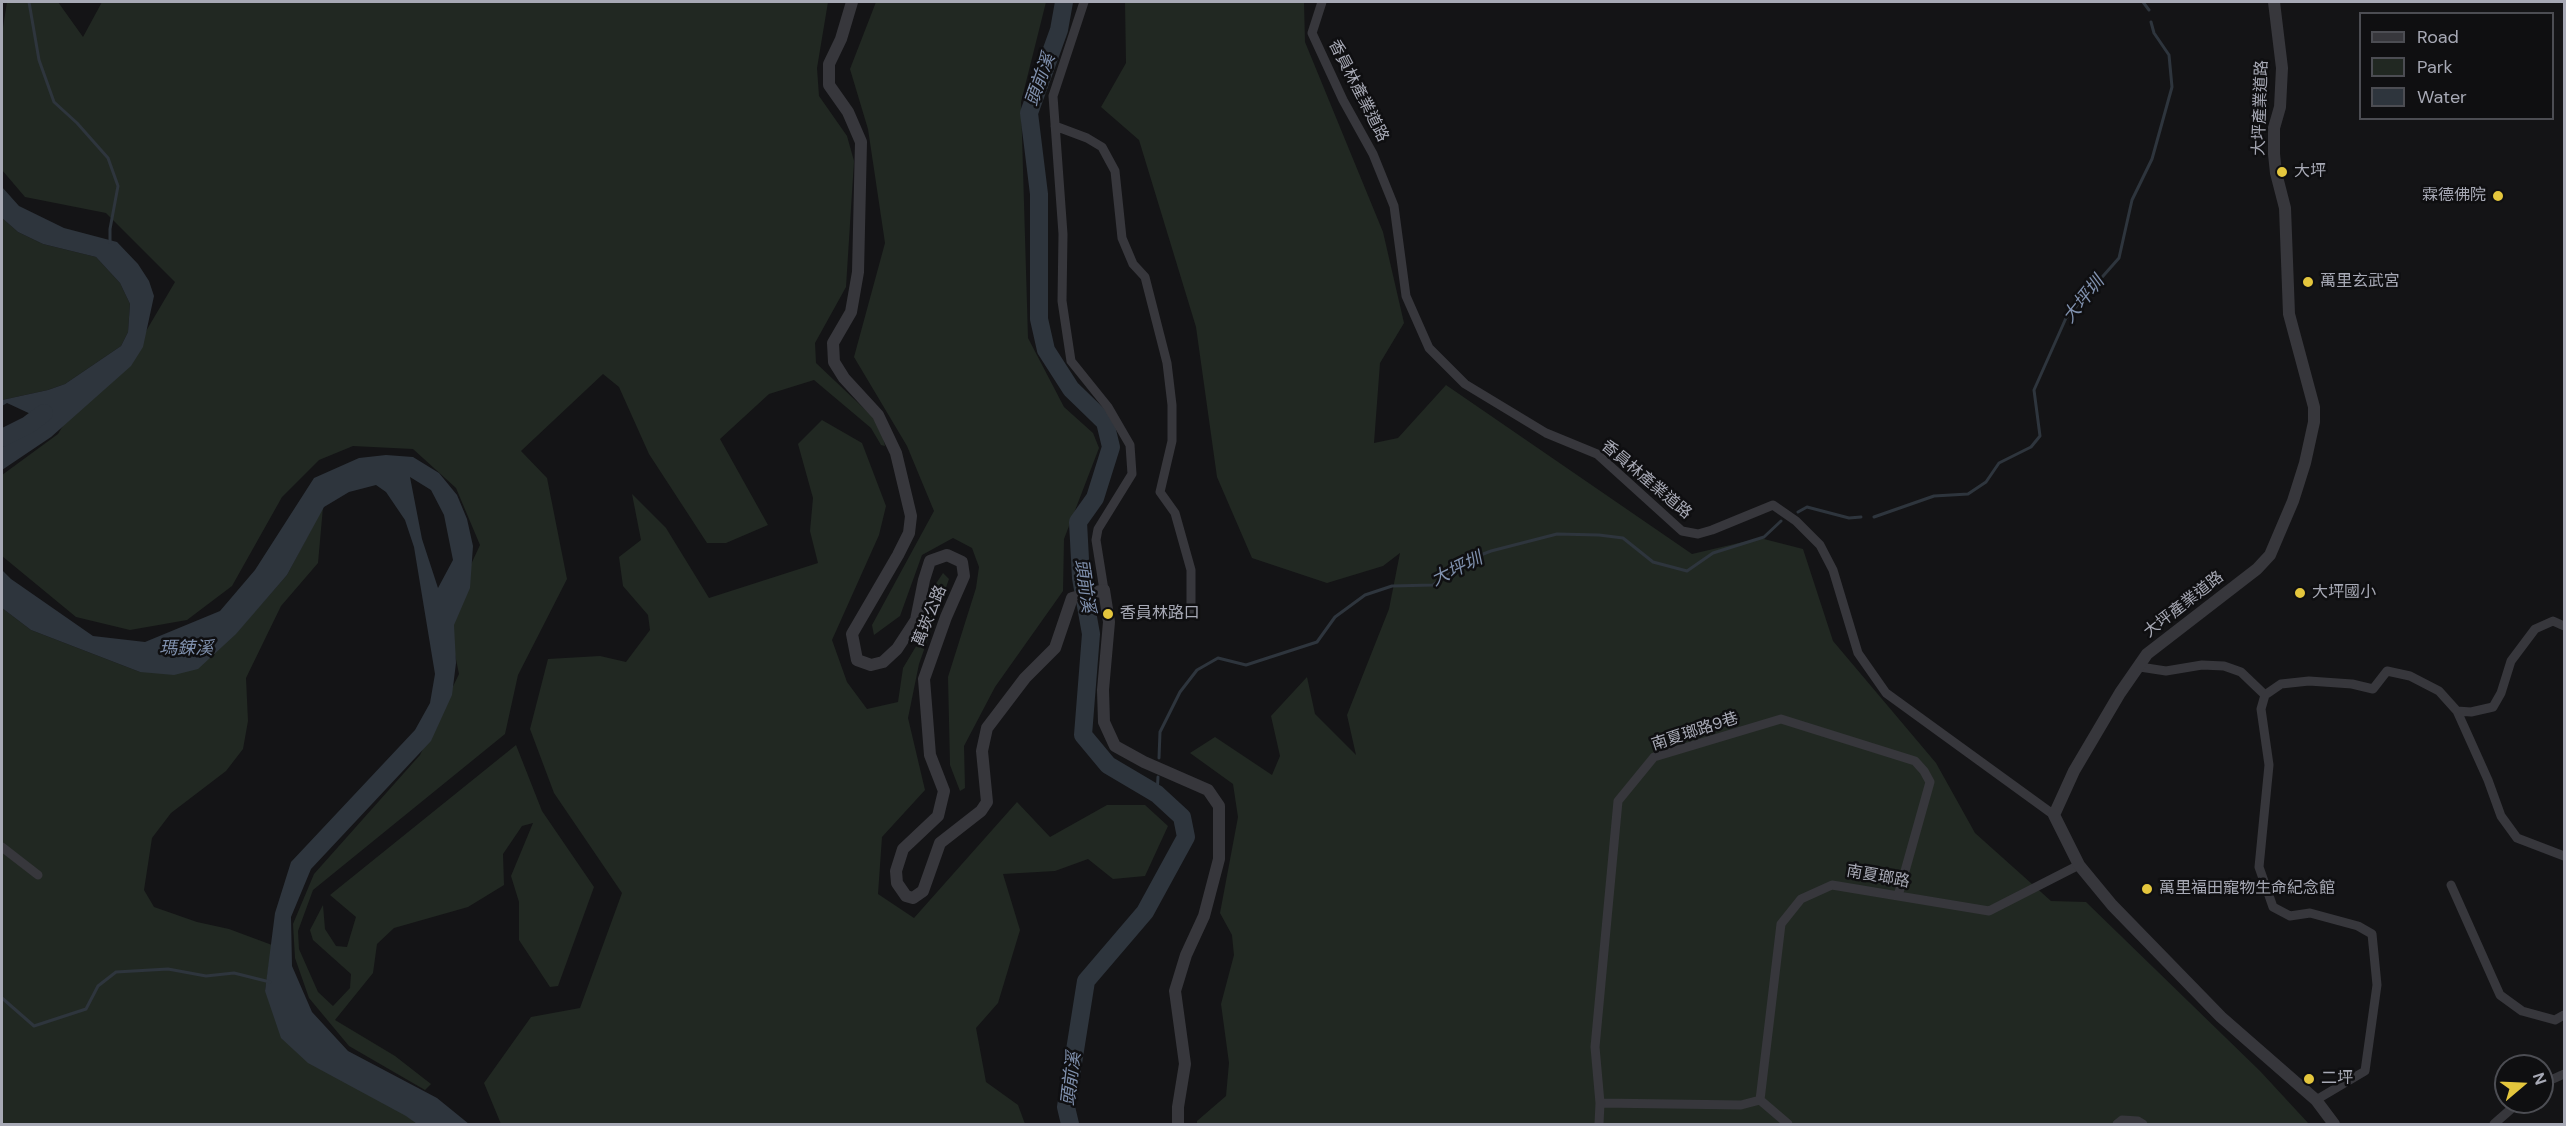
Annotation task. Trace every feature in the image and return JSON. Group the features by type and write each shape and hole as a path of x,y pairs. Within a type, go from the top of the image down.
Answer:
{"street":[{"name":"萬崁公路","path":"852,2 841,39 829,64 829,85 848,112 861,142 858,272 851,312 833,343 834,362 844,378 878,415 896,453 911,516 909,533 902,548 852,634 857,660 871,665 883,662 897,650 916,620 930,561 947,555 962,562 964,576 946,617 924,679 930,755 944,791 938,816 903,849 896,872 897,883 906,896 913,898 923,891 940,843 981,811 987,802 982,751 987,728 1025,678 1055,648 1072,598 1104,590"},
{"path":"1084,2 1053,96 1063,234 1062,301 1071,361 1108,407 1130,445 1132,474 1098,529 1096,540 1109,622 1103,690 1104,722 1115,746 1144,762 1208,790 1219,806 1219,859 1204,916 1186,954 1175,991 1185,1064 1178,1107 1178,1125"},
{"name":"香員林產業道路","path":"1322,2 1312,33 1343,100 1373,154 1394,206 1406,296 1429,348 1465,384 1546,433 1597,454 1682,531 1698,534 1712,530 1773,505 1796,521 1820,545 1833,570 1858,653 1886,693 2054,815"},
{"name":"大坪產業道路","path":"2054,815 2074,771 2120,693 2147,654 2257,569 2270,555 2293,501 2305,463 2314,422 2309,388 2289,314 2286,208 2276,173 2274,154 2274,128 2280,106 2282,68 2274,2"},
{"path":"1054,126 1087,138 1102,147 1115,171 1122,238 1132,264 1145,277 1167,363 1172,405 1172,441 1160,492 1175,513 1191,570 1191,614"},
{"path":"2457,711 2471,712 2493,706 2501,693 2511,661 2535,629 2553,621 2565,626"},
{"path":"2140,667 2166,672 2202,664 2224,666 2241,672 2265,694"},
{"path":"2316,1100 2365,1071 2377,985 2372,934 2358,926 2310,913 2290,916 2273,907 2259,867 2269,765 2261,709 2265,694 2281,684 2309,681 2352,684 2373,689 2387,671 2410,676 2439,691 2457,711 2484,769 2501,816 2517,838 2565,856"},
{"name":"南夏瑯路9巷","path":"1600,1103 1595,1047 1618,801 1654,758 1781,719 1915,761 1930,782 1898,896"},
{"path":"2054,815 2079,865 2112,904 2221,1017 2316,1100 2334,1125"},
{"path":"2,847 38,875"},
{"name":"南夏瑯路","path":"1760,1100 1781,924 1801,899 1832,885 1989,911 2079,865"},
{"path":"2451,885 2500,995 2522,1011 2555,1020 2565,1015"},
{"path":"1599,1125 1600,1103 1741,1105 1760,1100 1788,1125"},
{"path":"2494,1125 2506,1114"},
{"path":"2117,1125 2122,1120 2138,1121 2143,1125"}],"green space":[{"path":"7,2 58,2 83,37 102,2 828,2 817,68 819,96 847,136 854,161 846,287 815,343 816,363 873,417 882,433 885,446 881,445 871,428 814,380 769,394 720,439 768,525 726,543 707,543 649,454 619,387 603,374 521,451 547,478 567,579 518,675 505,734 313,890 298,931 299,949 318,992 333,1006 350,988 351,974 313,940 310,930 323,905 325,929 336,946 347,947 356,917 330,895 516,745 542,811 594,887 558,986 550,987 519,940 519,902 511,876 533,823 522,826 503,854 504,885 468,907 394,928 377,944 373,973 335,1020 395,1056 431,1084 425,1090 349,1046 309,998 295,958 293,924 314,874 420,755 459,674 447,616 480,545 456,488 413,449 353,446 319,460 282,497 232,586 187,620 130,630 76,617 2,556 2,475 58,434 90,381 136,348 175,282 106,213 25,197 2,170 2,34"},
{"path":"876,2 1046,2 1021,102 1028,338 1064,407 1093,433 1099,448 1064,539 1063,591 995,687 964,746 965,788 960,791 950,765 948,677 976,588 979,567 972,548 953,538 922,555 900,616 874,635 872,625 934,511 907,446 854,357 885,243 868,129 850,69"},
{"path":"1125,2 1304,2 1305,42 1383,232 1404,323 1380,363 1374,443 1398,438 1446,385 1692,554 1760,538 1803,549 1833,641 1936,763 1975,833 2051,901 2086,902 2260,1071 2309,1124 1197,1124 1197,1121 1226,1096 1229,1063 1221,1004 1234,955 1232,935 1220,913 1238,817 1233,784 1190,753 1215,737 1272,775 1280,756 1271,716 1307,677 1315,714 1356,755 1347,715 1389,609 1400,553 1383,566 1327,583 1252,558 1217,477 1196,327 1139,140 1101,107 1126,63"},
{"path":"2,218 18,232 43,244 96,257 120,283 130,304 128,332 121,346 65,384 2,400"},
{"path":"822,420 862,443 886,506 879,535 832,640 847,682 867,709 898,702 903,668 918,643 933,588 943,573 949,579 919,664 908,718 925,790 882,837 878,894 914,918 1017,802 1050,837 1107,805 1145,805 1168,826 1145,876 1113,879 1088,859 1055,871 1003,874 1020,930 998,1003 976,1028 986,1082 1018,1105 1025,1124 501,1124 484,1083 531,1017 580,1008 622,893 554,793 530,729 548,659 600,656 626,662 650,630 648,615 623,586 619,557 641,540 632,494 666,528 709,598 818,563 810,531 813,498 798,444"},
{"path":"323,507 318,563 281,606 246,678 248,721 243,749 226,771 171,813 152,838 144,890 154,907 197,922 229,929 272,945 265,991 417,1124 2,1124 2,608 31,630 140,672 236,633 287,575"}],"water":[{"path":"2,187 19,206 64,228 117,242 138,264 149,281 154,296 143,347 131,366 51,437 2,470 2,448 35,416 7,403 2,406 2,400 65,384 121,346 128,332 130,304 120,283 96,257 43,244 18,232 2,218"},
{"name":"瑪鋉溪","path":"386,455 413,457 439,473 457,495 467,519 473,546 470,588 454,625 456,663 452,695 431,741 311,869 291,917 292,966 312,1012 348,1051 437,1098 469,1124 417,1124 308,1063 281,1038 265,991 275,913 291,862 415,730 430,703 435,674 414,547 405,520 386,492 376,485 349,492 324,507 287,575 236,634 198,669 174,675 140,672 31,630 2,608 2,570 11,579 93,636 145,642 220,611 255,570 314,478 359,458","holes":["410,477 431,490 444,515 453,560 438,588 422,539"]}],"waterway":[{"path":"29,2 39,60 54,102 77,123 108,158 118,186 110,229 110,242"},
{"name":"頭前溪","path":"1064,2 1059,30 1029,113 1039,194 1039,319 1046,350 1071,389 1105,422 1111,447 1095,498 1078,522 1081,578 1091,634 1083,735 1108,765 1157,794 1182,817 1186,837 1145,912 1086,981 1066,1107 1070,1124"},
{"name":"大坪圳","path":"2143,2 2149,10"},
{"name":"大坪圳","path":"1874,517 1934,496 1968,494 1986,482 1999,463 2031,447 2040,436 2034,390 2066,318 2119,258 2132,200 2152,159 2172,87 2169,55 2154,33 2151,22"},
{"name":"瑪鋉溪","path":"2,438 28,425 44,413"},
{"name":"大坪圳","path":"1798,512 1807,507 1849,518 1861,517"},
{"name":"大坪圳","path":"1159,758 1160,732 1180,692 1197,670 1218,658 1246,665 1317,642 1335,617 1365,595 1392,586 1433,585 1465,561 1491,551 1557,534 1623,538 1653,562 1687,571 1713,553 1764,537 1781,521"},
{"name":"大坪圳","path":"1157,794 1158,777"},
{"path":"2,998 34,1026 86,1009 98,986 116,972 168,969 206,976 234,973 270,982"}],"place":[{"name":"大坪","path":"2282,172"},
{"name":"霖德佛院","path":"2498,196"},
{"name":"萬里玄武宮","path":"2308,282"},
{"name":"大坪國小","path":"2300,593"},
{"name":"香員林路口","path":"1108,614"},
{"name":"萬里福田寵物生命紀念館","path":"2147,889"},
{"name":"二坪","path":"2309,1079"}]}
